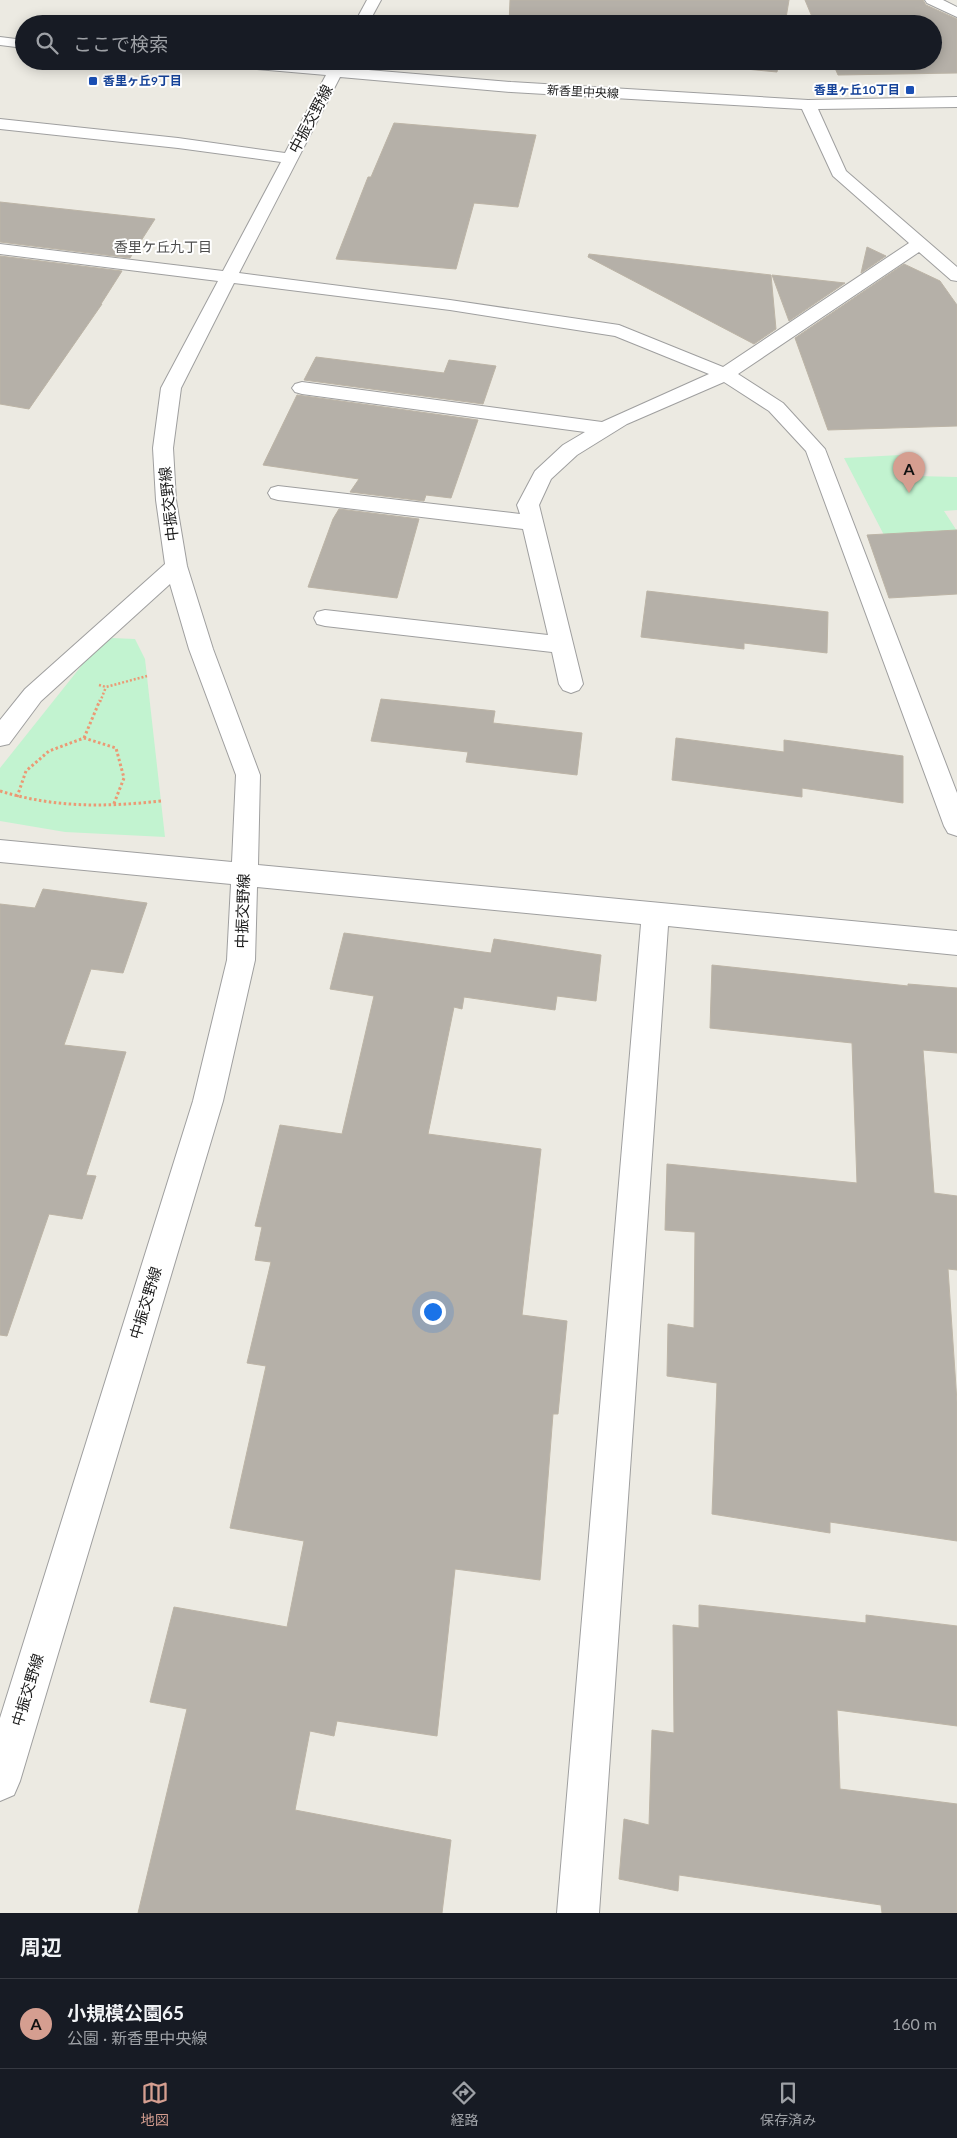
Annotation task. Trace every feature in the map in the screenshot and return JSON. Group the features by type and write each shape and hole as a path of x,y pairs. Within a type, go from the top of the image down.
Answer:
{"street":[{"path":"366,15 374,0"},
{"path":"932,0 957,13"},
{"path":"0,41 15,43"},
{"name":"中振交野線","path":"0,1781 208,1101 241,960 248,775 201,649 176,566 166,500 163,448 171,388 336,70"},
{"name":"新香里中央線","path":"371,70 511,87 808,105 957,102"},
{"path":"808,105 839,173 957,276"},
{"path":"0,124 178,143 290,158"},
{"path":"571,684 528,505 542,476 570,450 620,420 725,374 920,244"},
{"path":"0,249 450,305 619,331 725,374 776,407 815,449 957,826"},
{"path":"302,388 605,429"},
{"path":"278,493 532,523"},
{"path":"0,737 33,695 176,566"},
{"path":"325,618 561,645"},
{"path":"0,851 957,943"},
{"path":"578,1913 655,914"}],"path":[{"path":"98,685 106,687 147,676"},
{"path":"84,738 106,687"},
{"path":"17,797 26,771 49,750 84,738 116,748 124,778 113,806"},
{"path":"0,791 17,797 64,806 113,806 162,801"}],"green space":[{"path":"900,455 918,476 957,477 957,510 944,511 957,531 884,535 844,458"},
{"path":"112,638 135,639 145,659 165,837 65,832 0,821 0,768 90,655"}],"building":[{"path":"510,0 789,0 786,15 509,15"},
{"path":"805,0 923,0 926,5 957,19 957,73 838,75 836,70 942,70 942,15 811,15"},
{"path":"756,70 777,70 777,72"},
{"path":"394,123 536,135 518,207 474,203 456,269 336,259 368,177 371,177"},
{"path":"0,202 155,219 130,258 0,242"},
{"path":"867,247 886,256 861,273"},
{"path":"589,254 771,275 776,329 754,344 588,257"},
{"path":"0,256 122,271 102,304 29,409 0,404"},
{"path":"904,264 940,281 957,305 957,426 828,430 795,338"},
{"path":"772,275 845,283 789,321"},
{"path":"316,357 444,373 449,360 496,366 483,404 304,380"},
{"path":"297,395 478,420 451,498 426,495 424,501 350,492 359,479 263,465"},
{"path":"339,509 419,519 397,598 308,587 333,519"},
{"path":"957,530 957,594 889,598 867,535"},
{"path":"647,591 828,612 827,653 744,643 744,649 641,637"},
{"path":"381,699 495,711 493,723 582,733 577,775 466,762 468,752 371,741"},
{"path":"676,738 784,752 784,740 903,756 903,803 802,788 802,797 672,780"},
{"path":"43,889 147,903 123,973 91,969 64,1045 126,1052 86,1175 96,1176 82,1219 49,1214 7,1336 0,1335 0,904 35,908"},
{"path":"344,933 491,953 494,939 601,955 596,1001 557,996 555,1010 464,997 462,1009 454,1007 428,1134 541,1149 522,1315 567,1321 558,1414 553,1414 540,1580 455,1569 437,1736 337,1721 334,1736 310,1731 295,1810 451,1840 442,1913 138,1913 187,1709 150,1702 174,1607 287,1627 304,1541 230,1528 266,1366 247,1363 271,1262 255,1260 262,1227 255,1226 280,1125 342,1134 374,996 330,989"},
{"path":"712,965 908,986 908,984 957,988 957,1053 923,1050 934,1193 957,1196 957,1270 948,1269 957,1402 957,1541 830,1522 830,1533 712,1514 717,1383 667,1376 668,1324 694,1328 695,1232 665,1230 667,1164 857,1183 852,1043 710,1028"},
{"path":"699,1605 866,1623 866,1615 957,1626 957,1726 837,1710 840,1789 957,1804 957,1913 882,1913 881,1905 679,1875 678,1891 619,1879 624,1819 649,1825 652,1730 674,1733 673,1625 699,1628"}],"place":[{"name":"香里ヶ丘9丁目","path":"93,81"},
{"name":"香里ヶ丘10丁目","path":"910,90"},
{"name":"小規模公園65","path":"909,493"}],"district":[{"name":"香里ケ丘九丁目","path":"163,247"}]}
